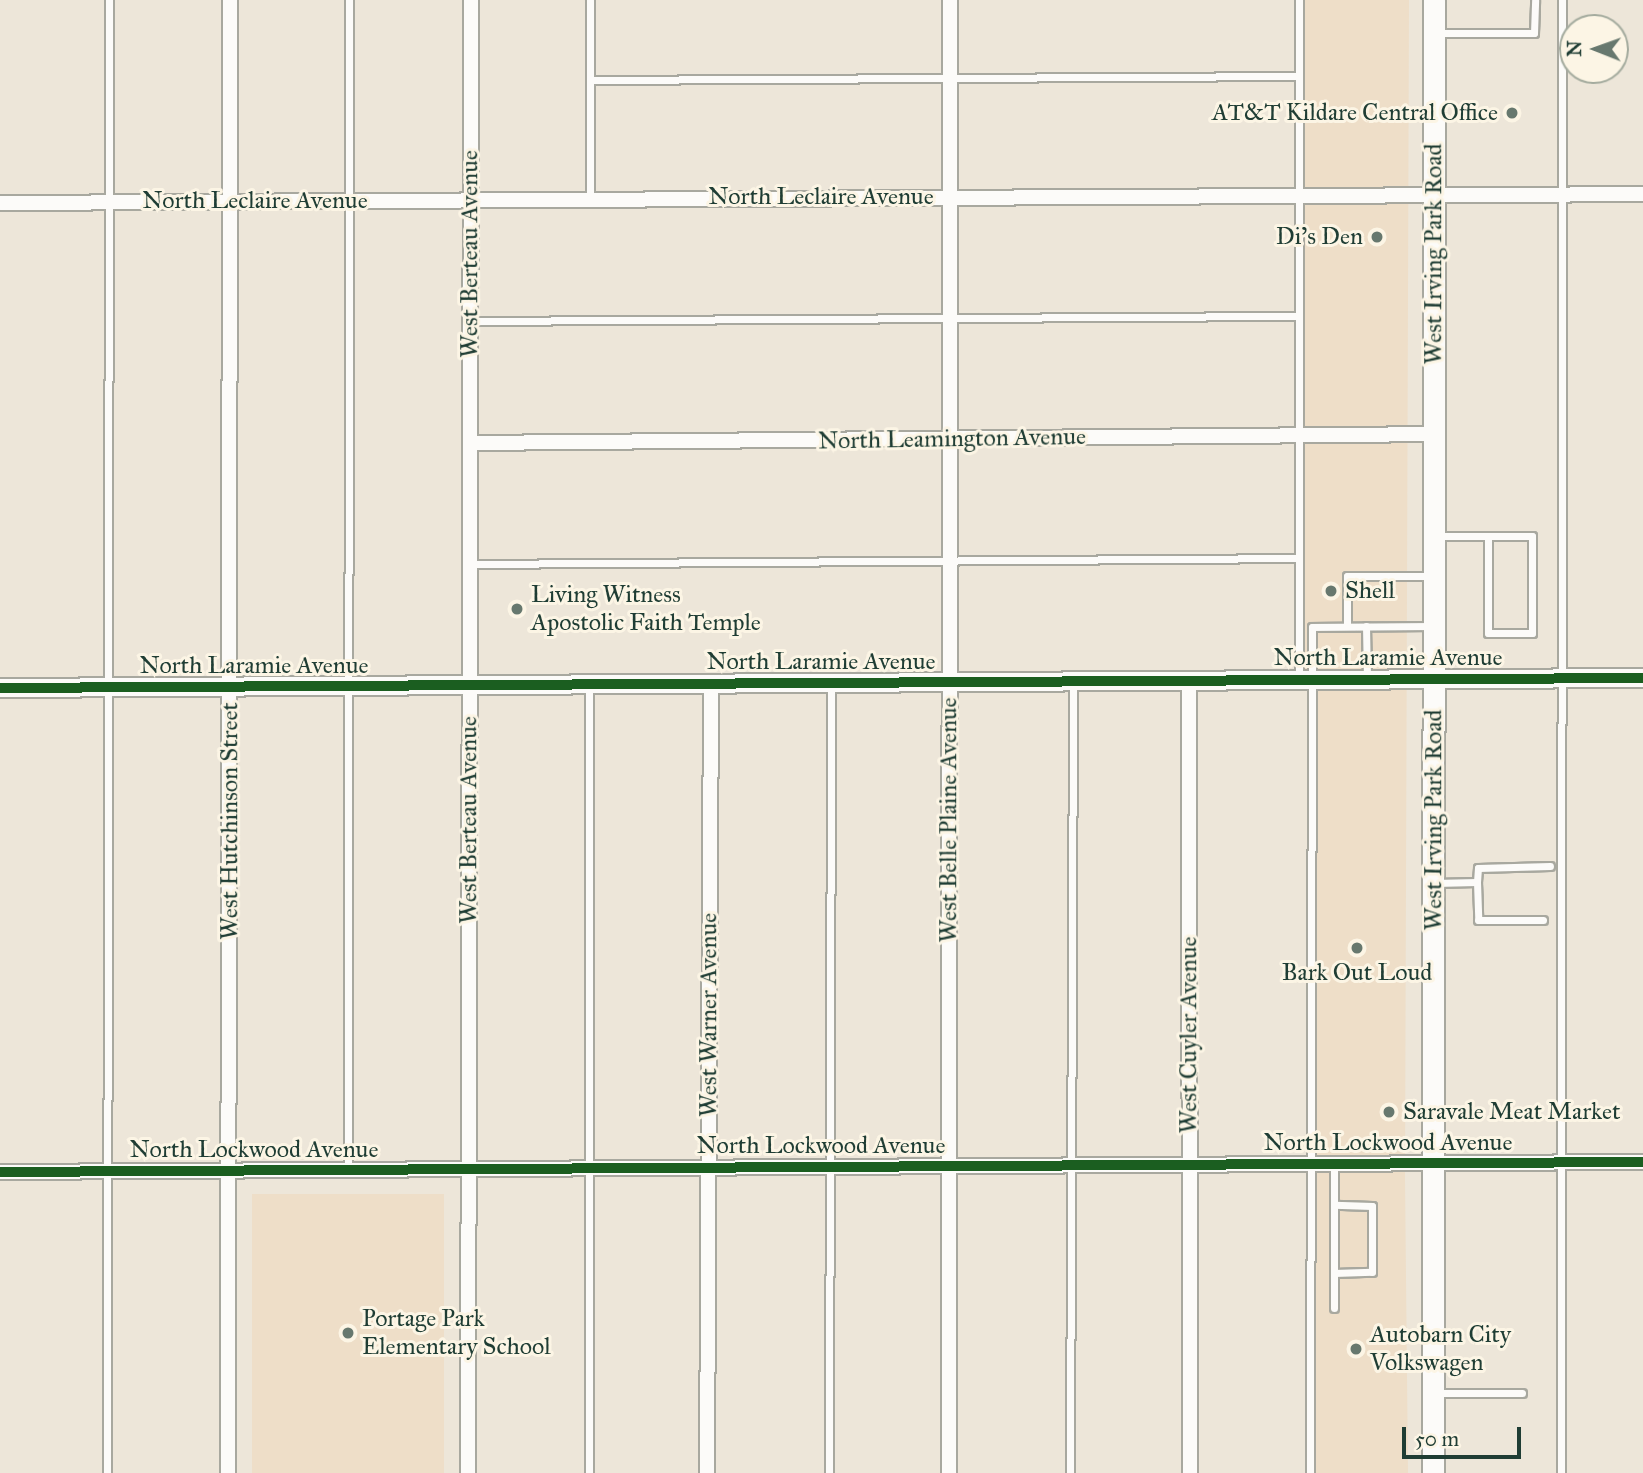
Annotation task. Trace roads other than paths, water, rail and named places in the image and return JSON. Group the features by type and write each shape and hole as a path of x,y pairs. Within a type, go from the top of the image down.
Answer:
{"main road":[{"name":"West Irving Park Road","path":"1433,1473 1434,0"}],"street":[{"name":"West Hutchinson Street","path":"228,1473 230,0"},
{"name":"West Berteau Avenue","path":"468,1473 471,0"},
{"name":"West Belle Plaine Avenue","path":"949,1473 950,0"},
{"name":"North Leclaire Avenue","path":"0,203 1643,194"},
{"name":"North Leamington Avenue","path":"470,443 1434,434"},
{"name":"North Laramie Avenue","path":"0,688 1643,678"},
{"name":"West Cuyler Avenue","path":"1189,681 1191,1473"},
{"name":"West Warner Avenue","path":"707,1473 711,684"},
{"name":"North Lockwood Avenue","path":"0,1172 1643,1162"}],"lane":[{"path":"107,1473 109,0"},
{"path":"348,1170 349,0"},
{"path":"590,0 590,198"},
{"path":"1299,0 1299,558 1305,680 1310,1473"},
{"path":"1434,33 1534,33 1535,0"},
{"path":"1561,1473 1562,0"},
{"path":"590,80 1299,76"},
{"path":"470,321 1299,316"},
{"path":"1434,536 1488,536 1532,536 1532,632 1488,632 1488,536"},
{"path":"470,564 1299,558"},
{"path":"1347,626 1347,576 1434,576"},
{"path":"1305,680 1312,626 1434,625"},
{"path":"1366,626 1367,680"},
{"path":"1070,1473 1073,681"},
{"path":"829,1473 831,683"},
{"path":"589,684 589,1473"},
{"path":"1543,920 1478,920 1478,868 1550,866"},
{"path":"1434,883 1477,882"},
{"path":"1334,1164 1334,1308"},
{"path":"1334,1205 1372,1206 1372,1272 1334,1273"},
{"path":"1433,1393 1522,1393"}],"place":[{"name":"AT&T Kildare Central Office","path":"1512,113"},
{"name":"Di’s Den","path":"1377,237"},
{"name":"Shell","path":"1331,591"},
{"name":"Living Witness Apostolic Faith Temple","path":"517,609"},
{"name":"Bark Out Loud","path":"1357,948"},
{"name":"Saravale Meat Market","path":"1389,1112"},
{"name":"Portage Park Elementary School","path":"348,1333"},
{"name":"Autobarn City Volkswagen","path":"1356,1349"}]}
